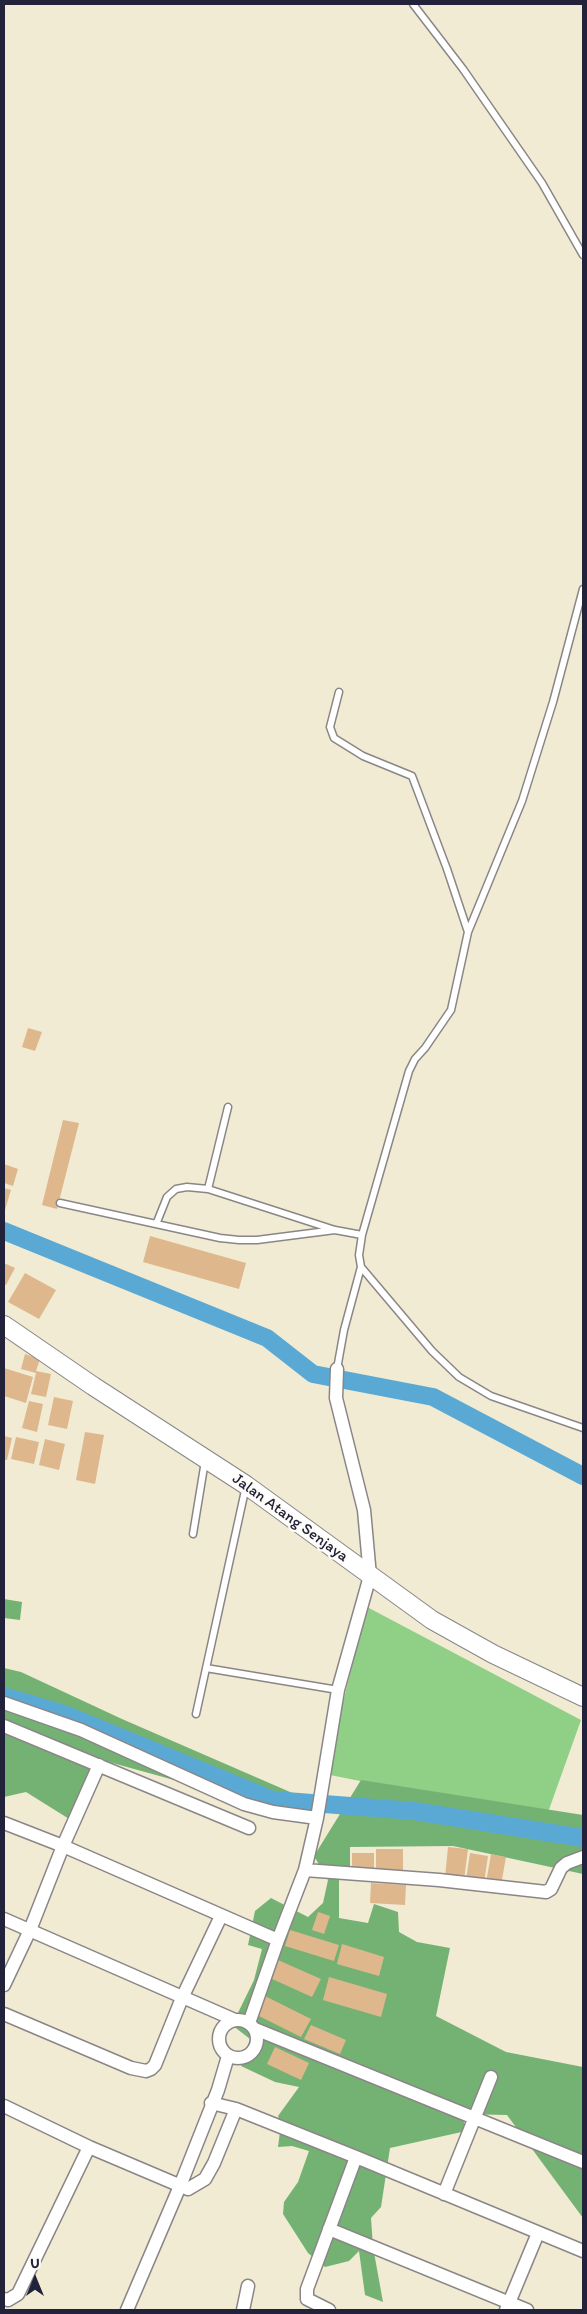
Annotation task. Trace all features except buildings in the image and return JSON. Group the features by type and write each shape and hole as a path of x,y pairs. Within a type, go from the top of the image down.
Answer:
{"main road":[{"name":"Jalan Atang Senjaya","path":"4,1324 246,1485 432,1620 493,1654 583,1697"}],"street":[{"path":"235,2020 224,2025 219,2033 221,2048 228,2056 240,2058 247,2056 253,2050 257,2036 252,2026 278,1940 305,1870 318,1815 338,1690 370,1576 364,1510 336,1391 337,1369"},
{"path":"4,1703 81,1730 244,1804 274,1812 318,1815"},
{"path":"4,1726 249,1828"},
{"path":"4,1985 30,1930 63,1846 99,1765"},
{"path":"4,1823 63,1846 278,1940"},
{"path":"305,1870 439,1880 546,1892 551,1889 561,1868 567,1863 583,1857"},
{"path":"4,2014 131,2068 146,2071 156,2065 182,1998 222,1916"},
{"path":"4,1919 182,1998 583,2162"},
{"path":"127,2310 180,2186 211,2103 218,2090 228,2056"},
{"path":"444,2194 491,2077"},
{"path":"211,2103 236,2109 356,2157 583,2252"},
{"path":"4,2107 89,2147 188,2189 205,2179 214,2164 236,2109"},
{"path":"4,2299 8,2300 18,2294 89,2147"},
{"path":"329,2310 307,2299 307,2289 356,2157"},
{"path":"329,2229 507,2307 527,2310"},
{"path":"507,2307 538,2233"},
{"path":"243,2310 248,2286"}],"lane":[{"path":"413,4 463,70 542,183 583,255"},
{"path":"337,1369 344,1330 361,1268 359,1255 362,1235 409,1071 415,1059 425,1048 451,1010 468,932 522,801 553,702 583,589"},
{"path":"339,692 330,726 334,738 364,756 412,776 447,869 468,932"},
{"path":"208,1189 228,1107"},
{"path":"157,1222 167,1197 176,1189 187,1187 208,1189 335,1230 362,1235"},
{"path":"60,1202 157,1222 213,1237 239,1240 257,1240 335,1230"},
{"path":"361,1268 432,1351 459,1377 491,1396 583,1428"},
{"path":"193,1534 205,1458"},
{"path":"196,1714 246,1485"},
{"path":"206,1668 338,1690"}],"green space":[{"path":"4,1599 22,1602 20,1620 4,1618"},
{"path":"367,1607 581,1720 546,1818 325,1774"},
{"path":"4,1668 21,1672 122,1719 320,1805 279,1809 98,1759 74,1822 26,1792 4,1797"},
{"path":"361,1780 583,1815 583,1874 453,1846 350,1847 350,1871 339,1875 339,1918 368,1923 374,1904 398,1912 399,1932 417,1942 450,1948 436,2016 506,2052 583,2067 583,2218 507,2115 462,2114 466,2131 390,2148 381,2207 371,2218 373,2247 383,2302 365,2295 359,2251 349,2261 325,2267 308,2253 283,2214 284,2202 298,2182 309,2151 292,2146 278,2147 281,2124 278,2116 299,2087 275,2082 241,2066 250,2039 232,2025 254,1980 262,1949 248,1945 255,1911 271,1898 308,1917 323,1903 328,1880 314,1856"}],"waterway":[{"path":"4,1231 267,1338 313,1374 433,1397 583,1476"},
{"path":"4,1696 64,1714 273,1800 414,1811 583,1838"}]}
